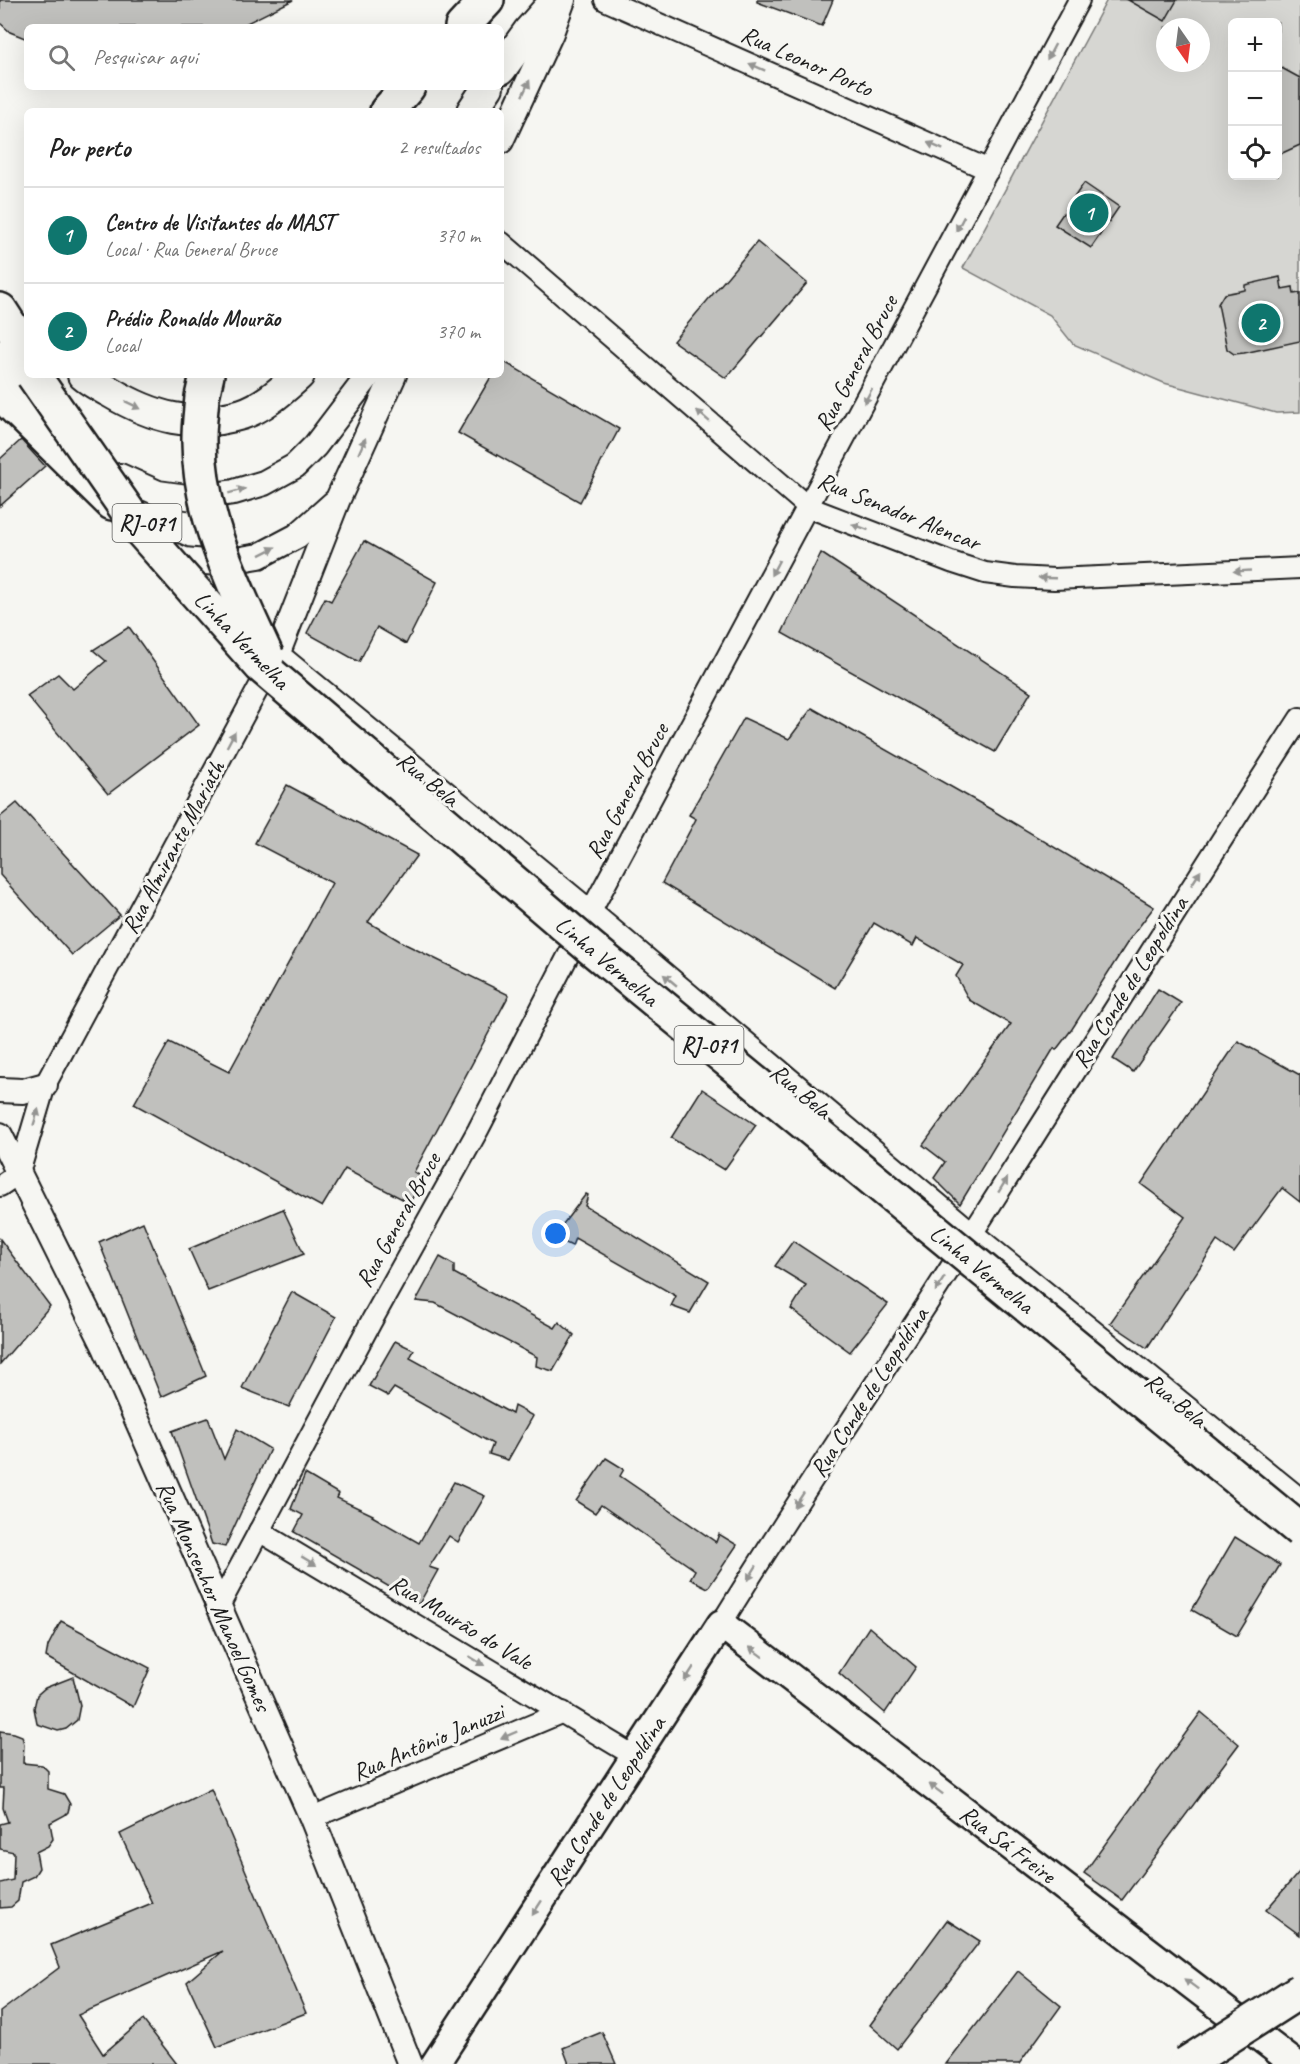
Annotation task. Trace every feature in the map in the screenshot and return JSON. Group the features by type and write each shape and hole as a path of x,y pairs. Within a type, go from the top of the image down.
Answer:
{"highway":[{"path":"465,24 487,0"},
{"path":"390,108 405,90"},
{"path":"0,308 24,347"},
{"path":"0,325 24,361"},
{"path":"0,357 120,476"},
{"name":"Linha Vermelha","path":"35,378 143,533 261,666 591,948 1300,1530"},
{"name":"Linha Vermelha","path":"45,378 151,528 272,657 593,939 1300,1513"},
{"path":"206,378 202,396 199,440 203,479 212,522 234,584 272,657"},
{"path":"0,393 143,533"},
{"path":"1186,2064 1300,1991"}],"main road":[{"path":"504,65 528,32 556,0"},
{"path":"474,108 486,90"},
{"path":"0,308 24,328"},
{"path":"88,378 136,407 171,419 211,420 243,413 274,397 296,378"},
{"name":"Rua Conde de Leopoldina","path":"435,2064 721,1624"},
{"name":"Rua Sá Freire","path":"721,1624 1295,2064"}],"street":[{"path":"504,135 551,33 563,0"},
{"name":"Rua Leonor Porto","path":"605,0 989,170"},
{"name":"Rua General Bruce","path":"219,1606 477,1130 590,913 1078,0"},
{"name":"Rua Senador Alencar","path":"504,245 808,507 951,562 985,573 1015,577 1054,579 1300,568"},
{"path":"120,476 158,493 194,498 234,492 264,483 295,466 315,446 367,378"},
{"name":"Rua Almirante Mariath","path":"9,1179 45,1085 272,657 338,499 393,378"},
{"path":"0,410 117,522 142,541 184,560 217,562 259,556 297,536 338,499"},
{"name":"Rua Bela","path":"272,657 590,913 972,1235 1300,1501"},
{"name":"Rua Conde de Leopoldina","path":"721,1624 972,1235 1176,908 1300,718"},
{"path":"0,1090 23,1090 45,1085"},
{"name":"Rua Monsenhor Manoel Gomes","path":"0,1135 9,1179 88,1309 312,1818 410,2064"},
{"name":"Rua Mourão do Vale","path":"259,1531 636,1757"},
{"name":"Rua Antônio Januzzi","path":"312,1818 563,1712"},
{"path":"1168,2064 1300,1980"}],"shaded area":[{"path":"1107,0 1300,0 1300,412 1276,413 1164,383 1073,344 1050,315 963,268"}],"building":[{"path":"0,0 293,0 245,24 24,24 24,38 10,32 0,23"},
{"path":"757,0 833,0 822,26 757,2"},
{"path":"1128,0 1177,0 1167,18 1160,18"},
{"path":"1282,68 1300,78 1300,145 1282,153"},
{"path":"1084,183 1119,207 1091,248 1055,225"},
{"path":"757,242 807,283 726,378 673,341"},
{"path":"1280,277 1282,289 1293,287 1294,294 1300,293 1300,341 1234,354 1227,349 1218,304 1224,294 1245,290 1245,285"},
{"path":"504,362 619,429 580,502 458,433 490,378 504,378"},
{"path":"21,440 45,466 0,506 0,459"},
{"path":"364,541 437,582 406,644 377,627 359,662 307,633 325,598 331,601"},
{"path":"821,553 1031,692 995,752 782,633"},
{"path":"129,627 199,725 108,794 27,696 58,674 73,689 106,661 93,650"},
{"path":"812,708 992,810 1154,907 1129,940 1072,1029 1056,1050 1054,1048 960,1204 934,1178 945,1162 923,1145 1011,1024 969,1000 956,976 963,965 917,938 913,946 874,923 835,988 662,883 696,819 689,815 744,718 789,739"},
{"path":"287,785 417,855 368,922 405,944 509,995 414,1172 422,1177 410,1203 345,1169 322,1207 134,1104 169,1042 229,1072 332,883 255,843"},
{"path":"17,803 120,915 72,955 0,875 0,817"},
{"path":"1158,989 1181,1003 1133,1072 1113,1059"},
{"path":"1238,1041 1300,1075 1300,1202 1282,1188 1234,1253 1217,1241 1147,1348 1110,1323 1185,1217 1141,1184"},
{"path":"702,1089 756,1125 724,1170 671,1138"},
{"path":"586,1194 588,1195 585,1206 709,1281 690,1313 671,1306 676,1296 575,1238 572,1246 553,1237"},
{"path":"283,1209 304,1254 208,1291 189,1249"},
{"path":"143,1222 206,1376 161,1397 99,1242"},
{"path":"0,1239 50,1306 0,1364"},
{"path":"793,1241 888,1304 850,1352 791,1309 806,1285 775,1266"},
{"path":"440,1257 454,1265 454,1273 555,1328 559,1322 574,1335 553,1371 536,1366 537,1357 435,1303 416,1301"},
{"path":"292,1292 336,1317 289,1407 242,1388"},
{"path":"395,1341 414,1350 410,1358 512,1414 514,1406 533,1416 508,1460 489,1454 493,1444 394,1388 388,1396 369,1386"},
{"path":"208,1418 224,1459 237,1429 270,1449 225,1547 212,1544 172,1431"},
{"path":"606,1458 624,1469 620,1476 716,1542 719,1534 737,1545 708,1588 690,1579 695,1570 601,1505 595,1513 576,1501"},
{"path":"305,1474 339,1494 337,1498 373,1515 419,1543 454,1482 485,1496 458,1542 449,1536 429,1567 438,1570 419,1604 294,1532 303,1515 291,1509"},
{"path":"1235,1537 1280,1565 1237,1636 1192,1610"},
{"path":"61,1621 150,1668 133,1707 46,1657 48,1646"},
{"path":"869,1627 916,1667 885,1713 839,1673"},
{"path":"73,1677 80,1705 77,1720 66,1729 58,1731 37,1724 34,1708 37,1695 45,1688"},
{"path":"1201,1712 1239,1744 1122,1900 1084,1873"},
{"path":"0,1731 22,1736 23,1763 42,1765 48,1771 48,1789 64,1794 70,1804 65,1815 50,1823 53,1839 48,1846 36,1852 39,1868 34,1876 21,1882 18,1901 11,1907 0,1908 0,1883 13,1880 14,1852 0,1849 0,1824 8,1822 3,1808 4,1788 0,1788"},
{"path":"211,1789 306,2013 217,2047 187,1982 223,1951 78,2015 103,2054 143,2020 177,2064 0,2064 0,2012 60,1967 51,1945 152,1903 120,1834"},
{"path":"1300,1871 1300,1935 1266,1910"},
{"path":"947,1920 980,1941 897,2049 870,2025"},
{"path":"1018,1971 1061,2006 1019,2064 946,2064"},
{"path":"602,2032 616,2064 569,2064 563,2048"}],"place":[{"name":"Centro de Visitantes do MAST","path":"1089,213"},
{"name":"Prédio Ronaldo Mourão","path":"1261,323"}]}
